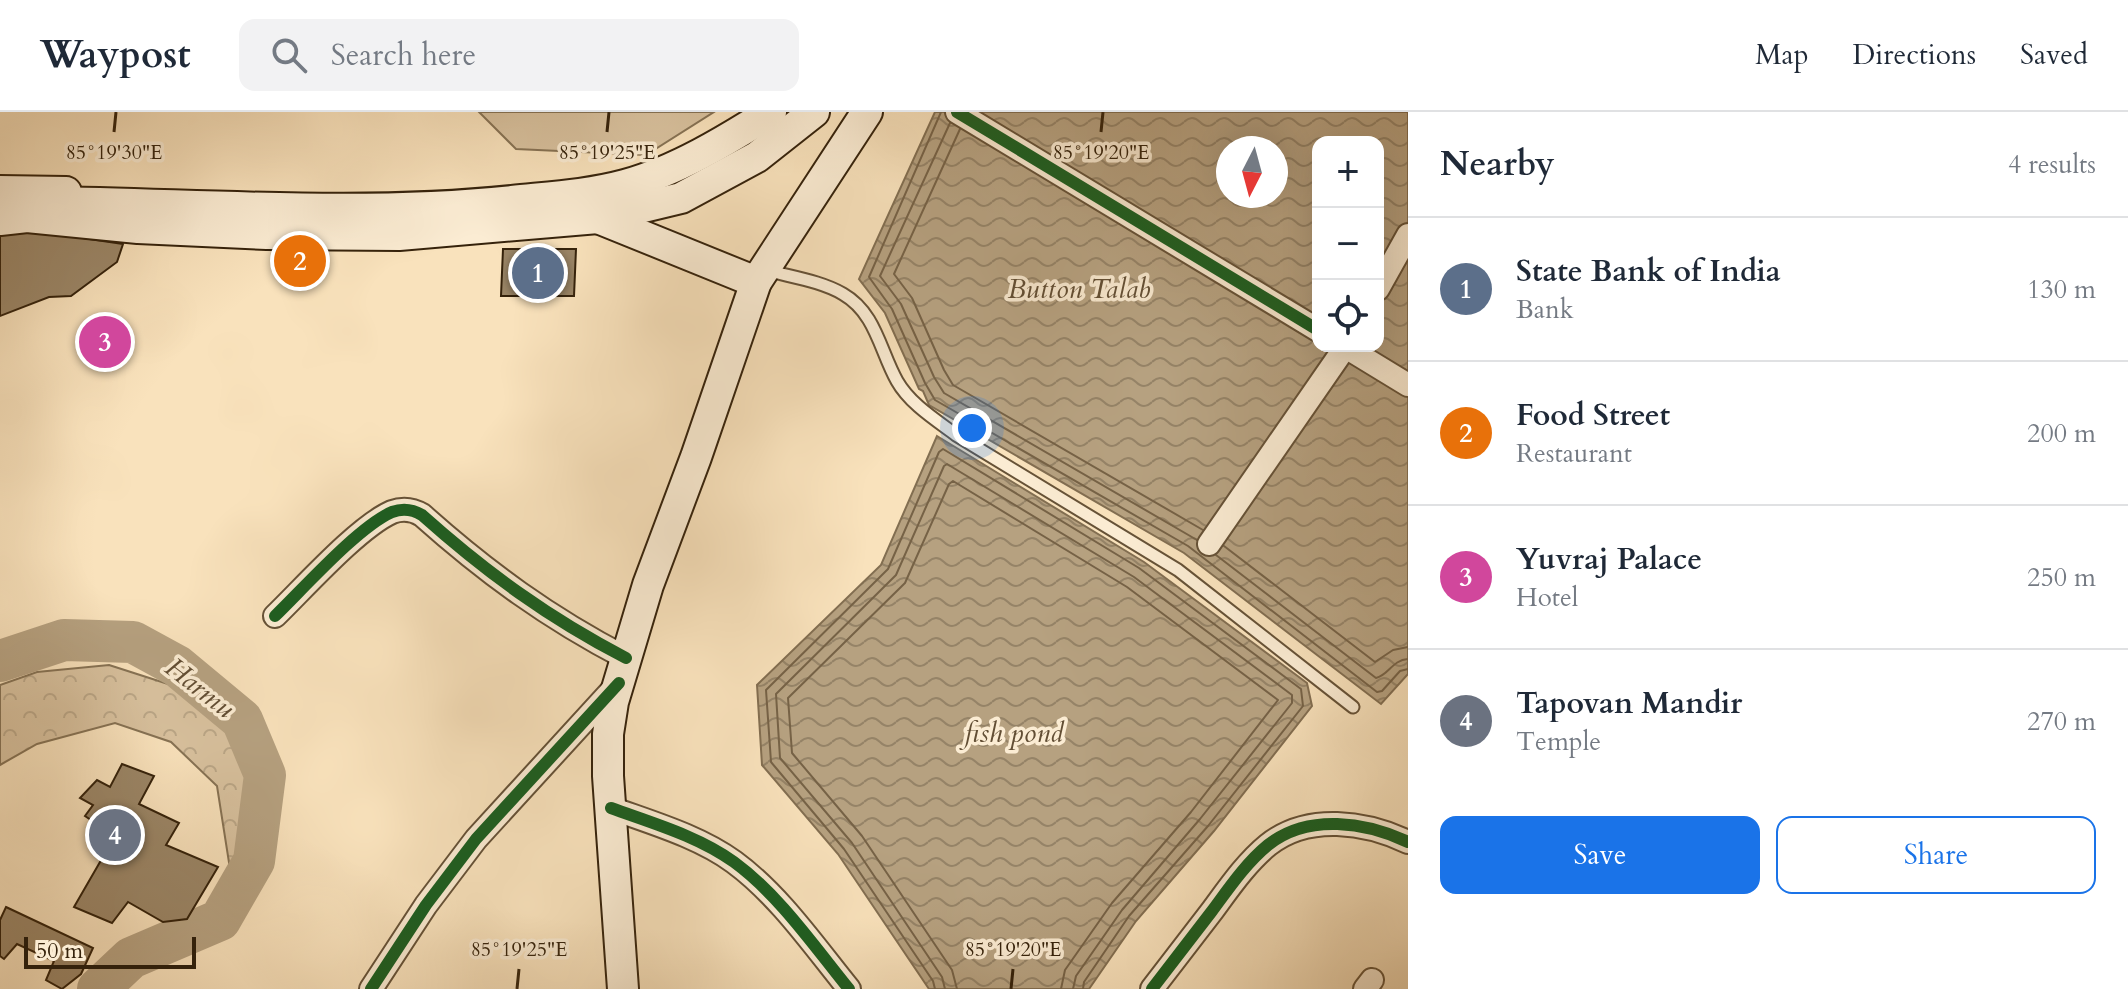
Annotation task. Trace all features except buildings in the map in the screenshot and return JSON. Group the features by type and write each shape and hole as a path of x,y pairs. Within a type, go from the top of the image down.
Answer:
{"main road":[{"path":"0,191 354,198 478,192 586,180 659,164 750,112"},
{"path":"0,201 326,210 424,208 590,193 662,172 771,112"},
{"path":"0,213 363,224 454,221 593,208 666,187 756,142 800,112"},
{"path":"0,220 27,217 138,228 267,234 399,235 598,218 681,198 757,157 814,112"},
{"path":"623,989 608,734 623,670 648,585 759,276 867,112"},
{"path":"598,218 759,276"}],"street":[{"path":"957,112 984,119 1312,326"},
{"path":"1383,280 1408,235"},
{"path":"1209,544 1341,352"},
{"path":"1355,352 1408,385"},
{"path":"275,616 371,527 394,512 408,509 422,515 502,582 623,670 476,839 426,905 371,989"},
{"path":"611,808 664,827 732,861 778,905 849,989"},
{"path":"1152,989 1239,875 1269,844 1284,835 1309,827 1354,824 1385,831 1408,842"}],"lane":[{"path":"759,276 804,280 843,294 866,314 898,383 924,411 956,435 1178,570 1353,707"}],"green space":[{"path":"479,112 714,112 646,155 516,149"},
{"path":"109,665 168,684 223,719 248,766 254,809 249,857 233,888 217,786 171,742 115,723 37,744 0,765 0,685 37,672"}],"water":[{"name":"Button Talab","path":"935,112 1408,112 1408,674 1381,704 1184,553 929,405 885,313 859,279"},
{"name":"fish pond","path":"937,436 1144,562 1307,683 1312,706 1214,831 1136,921 1089,989 929,989 838,854 762,765 757,685 881,565"}],"waterway":[{"name":"Harmu","path":"0,661 64,640 133,642 177,666 242,720 265,775 254,861 220,920 131,958 98,989"}],"cycle path":[{"path":"957,112 1312,326"},
{"path":"275,616 363,531 392,512 407,510 422,515 470,556 545,610 626,658"},
{"path":"371,989 426,905 476,839 619,683"},
{"path":"611,808 690,837 734,862 781,905 849,989"},
{"path":"1152,989 1245,868 1268,845 1284,835 1301,828 1337,824 1374,830 1408,842"}],"place":[{"name":"Food Street","path":"300,261"},
{"name":"State Bank of India","path":"538,273"},
{"name":"Yuvraj Palace","path":"105,342"},
{"name":"Tapovan Mandir","path":"115,835"}]}
